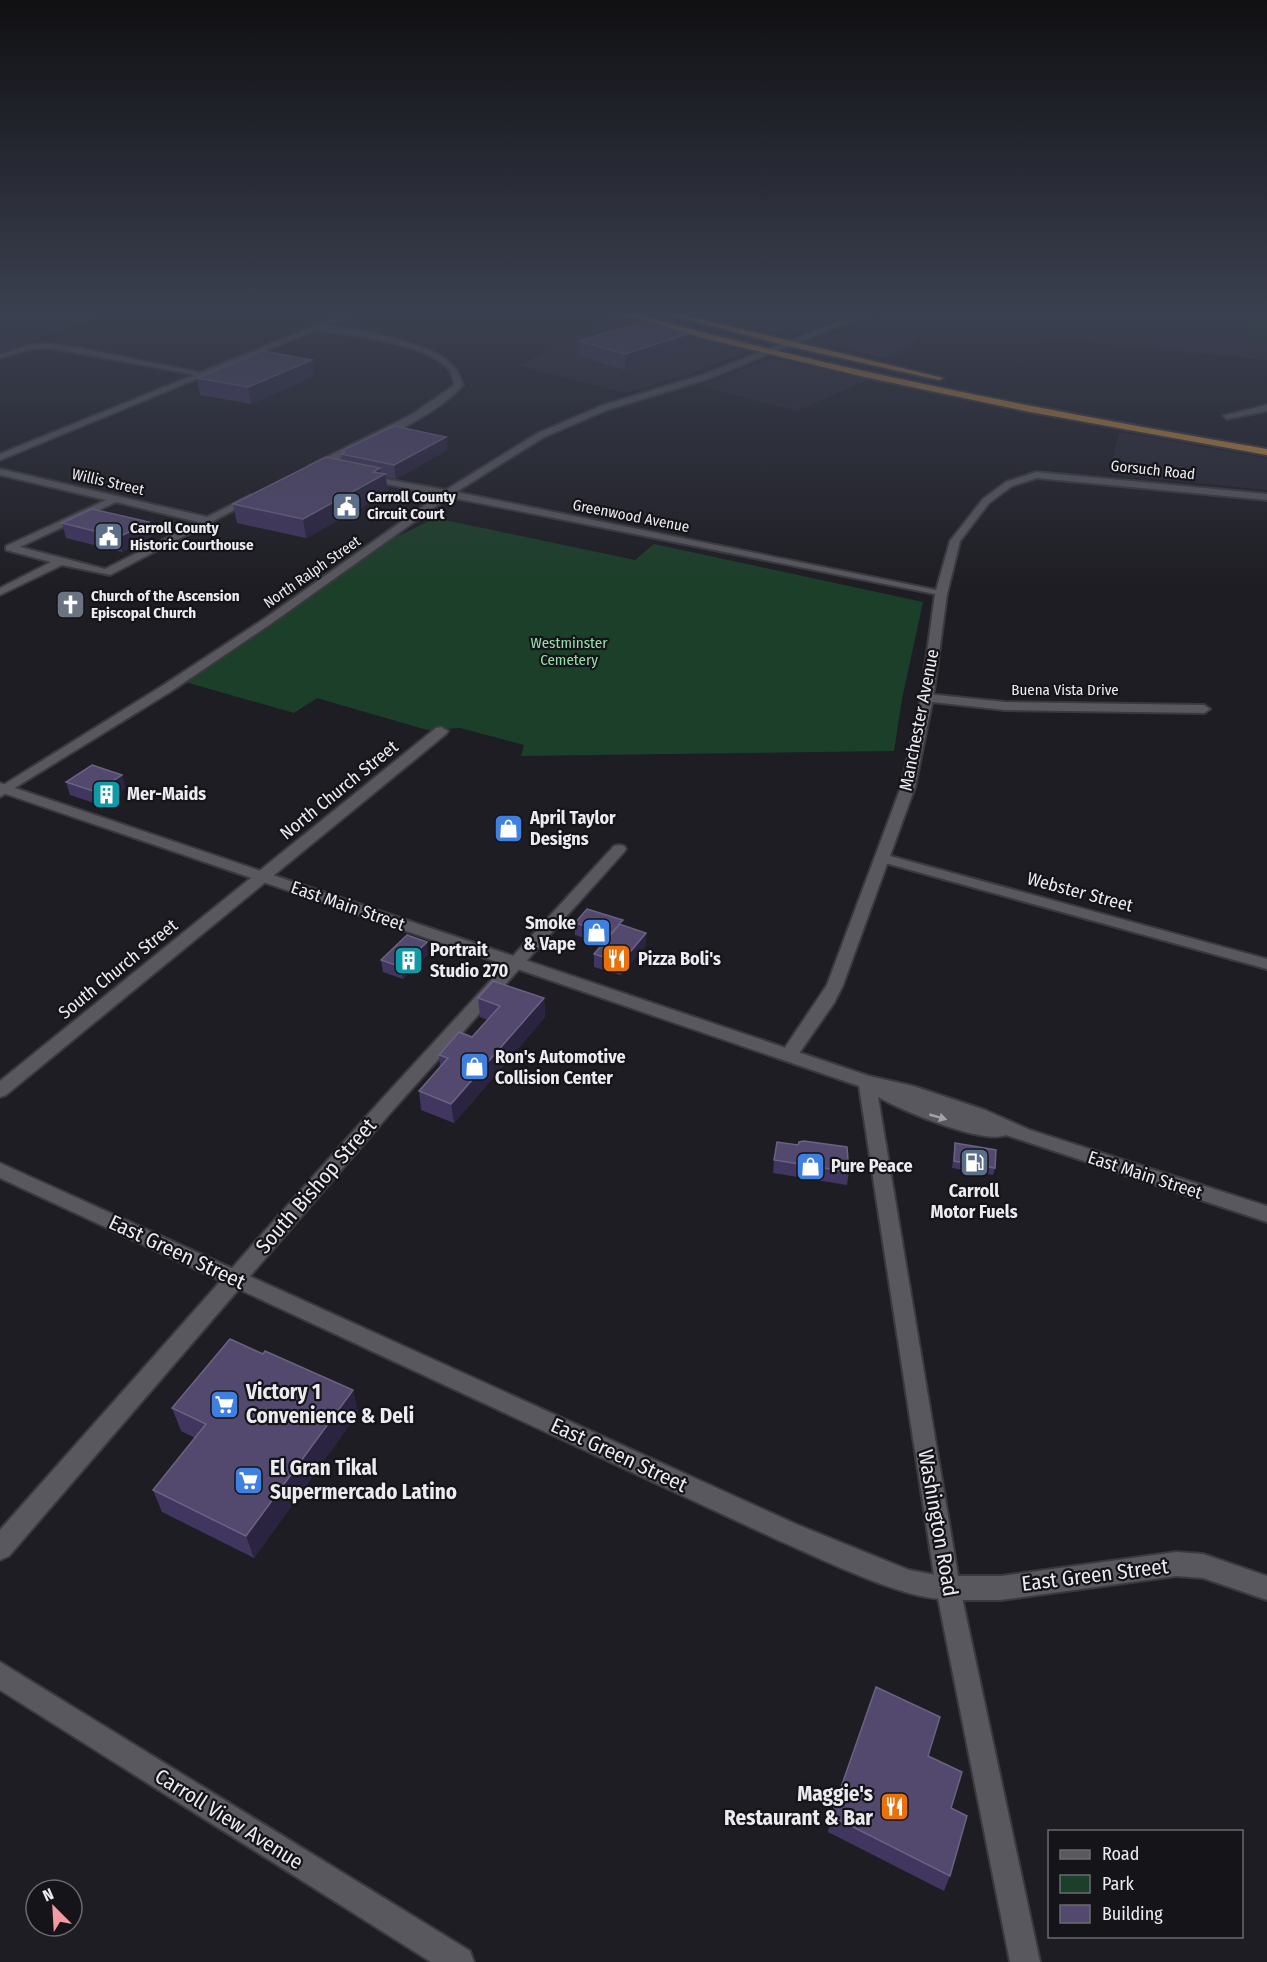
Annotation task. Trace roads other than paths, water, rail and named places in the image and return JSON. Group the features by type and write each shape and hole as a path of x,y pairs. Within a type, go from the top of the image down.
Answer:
{"highway":[{"path":"1017,406 1267,452"},
{"path":"1129,417 1185,427"},
{"path":"1196,429 1267,442"}],"street":[{"path":"0,457 126,406"},
{"path":"303,472 432,406"},
{"name":"North Ralph Street","path":"2,789 185,677 448,493 541,435 570,421 612,406"},
{"path":"1227,416 1267,408"},
{"path":"315,467 336,471"},
{"name":"Willis Street","path":"0,472 209,520"},
{"name":"Greenwood Avenue","path":"358,475 941,594"},
{"name":"Gorsuch Road","path":"1036,475 1267,497"},
{"name":"Manchester Avenue","path":"789,1055 831,992 908,787 927,698 941,594 956,541 986,501 1010,484 1036,475"},
{"path":"115,499 10,548 106,573 265,491"},
{"path":"0,592 61,561"},
{"name":"Buena Vista Drive","path":"927,698 1005,706 1204,709"},
{"name":"North Church Street","path":"261,876 441,731"},
{"name":"East Main Street","path":"2,789 867,1082 927,1114 972,1127 1023,1135 1267,1214"},
{"name":"South Bishop Street","path":"0,1548 387,1105 619,849"},
{"name":"Webster Street","path":"883,858 1267,964"},
{"name":"South Church Street","path":"0,1091 261,876"},
{"name":"Washington Road","path":"867,1082 948,1588 1025,1962"},
{"name":"East Green Street","path":"0,1170 789,1533 909,1582 948,1588 1001,1588 1176,1564 1203,1566 1267,1588"},
{"name":"Carroll View Avenue","path":"0,1675 459,1962"}],"place":[{"name":"Carroll County Circuit Court","path":"346,506"},
{"name":"Carroll County Historic Courthouse","path":"109,537"},
{"name":"Church of the Ascension Episcopal Church","path":"70,605"},
{"name":"Mer-Maids","path":"106,794"},
{"name":"April Taylor Designs","path":"509,828"},
{"name":"Smoke & Vape","path":"597,933"},
{"name":"Pizza Boli's","path":"617,959"},
{"name":"Portrait Studio 270","path":"409,960"},
{"name":"Ron's Automotive Collision Center","path":"474,1067"},
{"name":"Carroll Motor Fuels","path":"974,1162"},
{"name":"Pure Peace","path":"810,1166"},
{"name":"Victory 1 Convenience & Deli","path":"225,1404"},
{"name":"El Gran Tikal Supermercado Latino","path":"249,1480"},
{"name":"Maggie's Restaurant & Bar","path":"894,1806"}],"park label":[{"name":"Westminster Cemetery","path":"569,652"}]}
